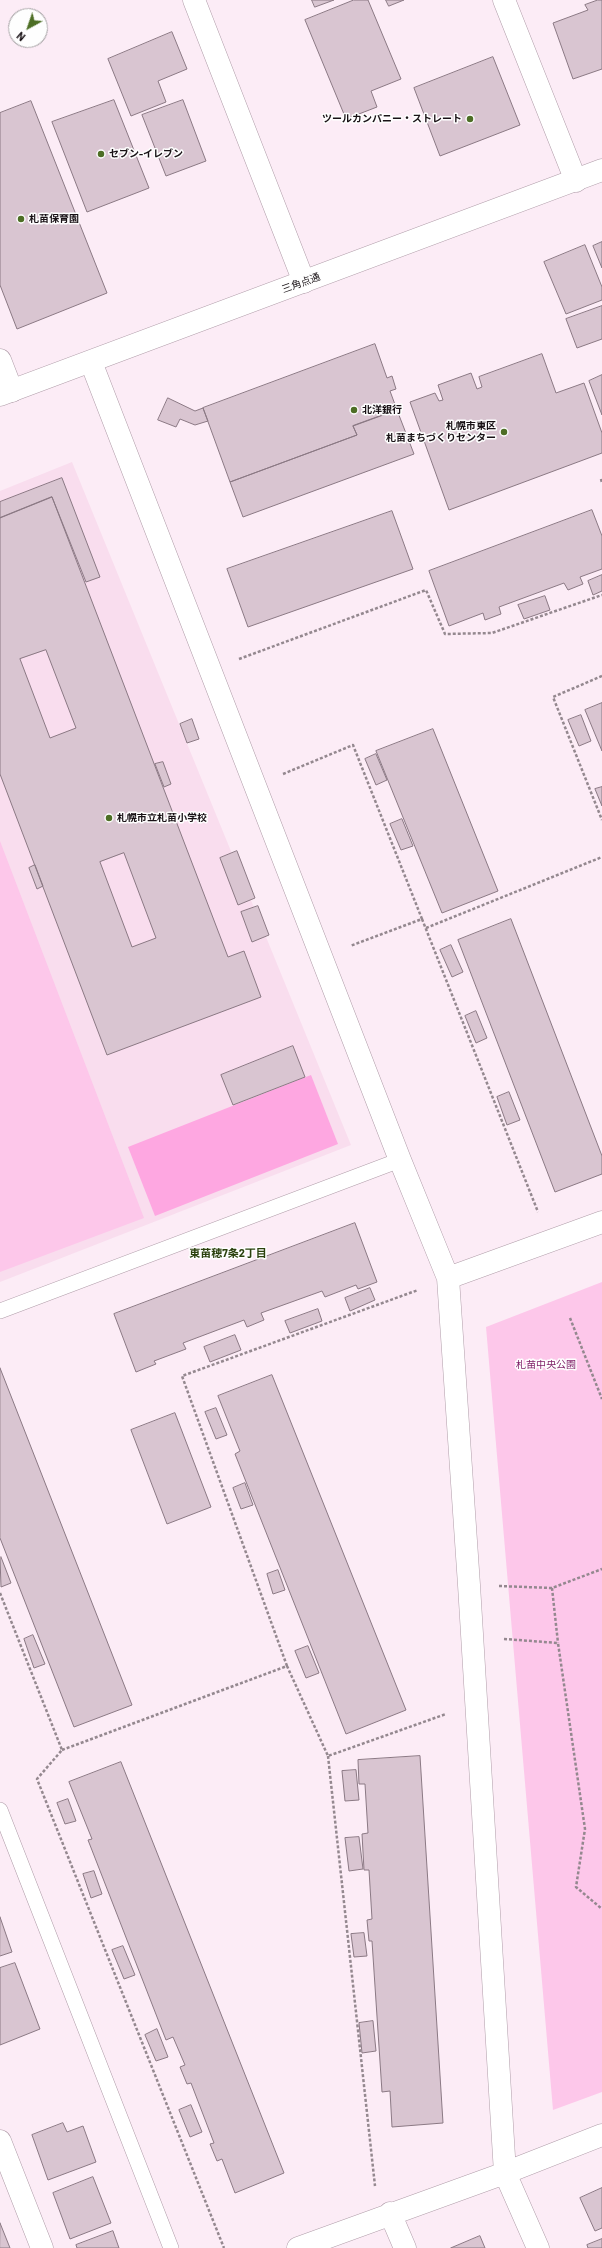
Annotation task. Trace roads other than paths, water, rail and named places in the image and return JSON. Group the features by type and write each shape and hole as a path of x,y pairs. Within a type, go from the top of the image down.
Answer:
{"street":[{"path":"194,0 304,282"},
{"path":"504,0 576,180"},
{"name":"三角点通","path":"6,393 602,170"},
{"path":"0,360 6,393"},
{"path":"91,362 400,1160 448,1278 470,1593 506,2173 538,2248"},
{"path":"448,1278 602,1222"},
{"path":"298,2248 390,2213 506,2173 602,2135"},
{"path":"0,2141 42,2248"},
{"path":"390,2213 405,2248"}],"lane":[{"path":"0,1311 400,1160"},
{"path":"0,1810 171,2248"}],"place":[{"name":"ツールカンパニー・ストレート","path":"470,119"},
{"name":"セブン-イレブン","path":"101,154"},
{"name":"札苗保育園","path":"21,219"},
{"name":"北洋銀行","path":"354,410"},
{"name":"札幌市東区 札苗まちづくりセンター","path":"504,432"},
{"name":"札幌市立札苗小学校","path":"109,818"}],"district":[{"name":"東苗穂7条2丁目","path":"228,1253"}],"park label":[{"name":"札苗中央公園","path":"546,1365"}]}
